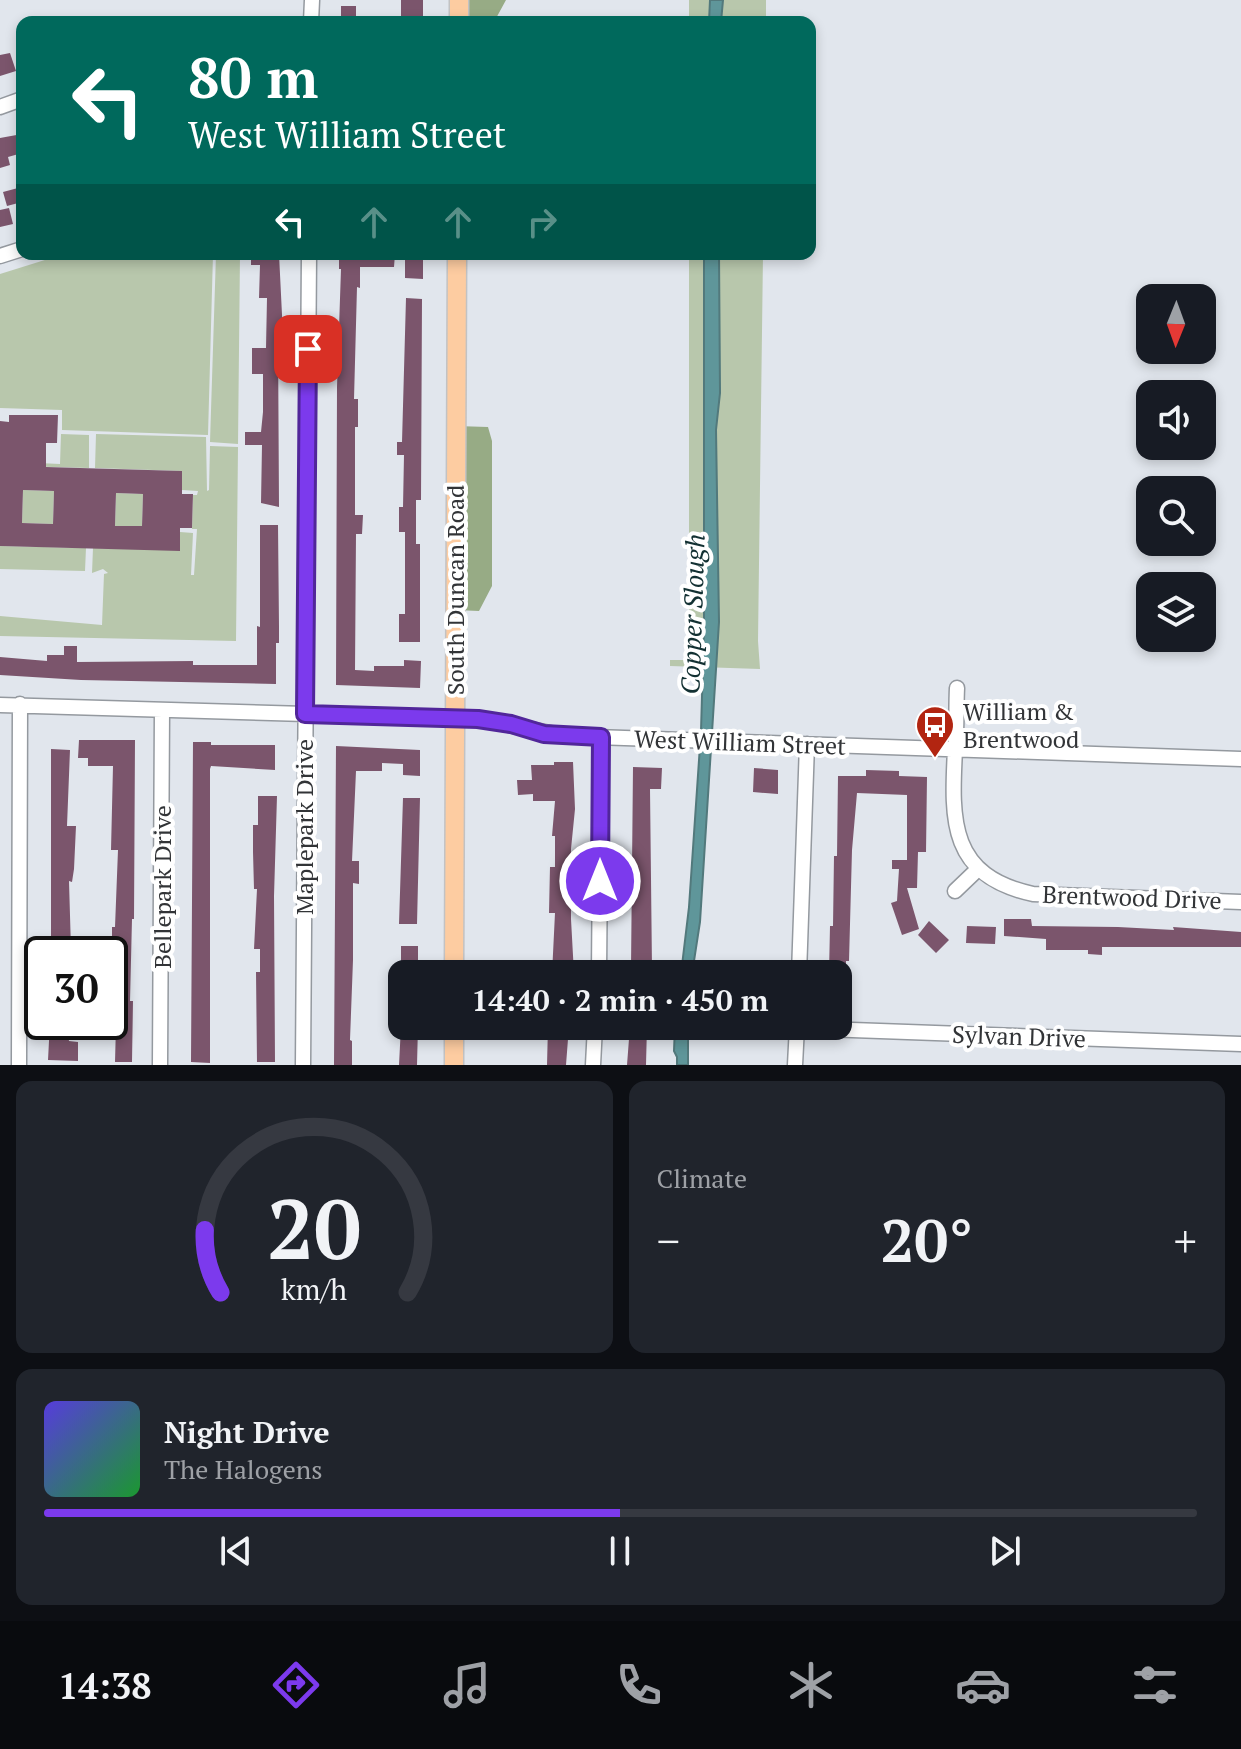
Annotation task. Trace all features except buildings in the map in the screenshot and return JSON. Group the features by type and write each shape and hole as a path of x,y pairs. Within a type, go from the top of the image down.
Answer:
{"main road":[{"name":"South Duncan Road","path":"454,960 457,260"},
{"path":"454,1040 454,1065"}],"street":[{"name":"Maplepark Drive","path":"303,1065 309,260"},
{"path":"955,891 978,869 964,852 954,822 957,688"},
{"path":"19,1065 20,704"},
{"name":"West William Street","path":"0,705 491,721 566,736 1241,759"},
{"name":"Bellepark Drive","path":"160,1065 162,710"},
{"path":"599,960 601,737"},
{"path":"799,960 807,744"},
{"name":"Brentwood Drive","path":"978,869 1004,885 1033,894 1241,902"},
{"name":"Sylvan Drive","path":"852,1029 1241,1044"},
{"path":"593,1065 594,1040"},
{"path":"795,1065 796,1040"}],"green space":[{"path":"459,0 506,0 497,16 459,16"},
{"path":"689,0 766,0 766,16 689,16"},
{"path":"45,260 213,260 208,435 62,430 62,410 0,408 0,274"},
{"path":"216,260 240,260 238,444 210,442"},
{"path":"689,260 763,260 760,669 670,666 670,660 689,660"},
{"path":"456,426 488,427 492,441 492,586 479,611 455,610"},
{"path":"61,434 89,435 89,468 17,466 17,462 60,464"},
{"path":"96,434 206,437 207,491 210,446 238,447 236,641 0,636 0,616 102,625 104,574 108,573 103,569 92,573 93,548 180,550 180,532 193,533 191,575 194,575 197,529 192,529 193,495 197,495 198,491 182,490 182,471 95,468"},
{"path":"23,490 54,491 53,524 22,523"},
{"path":"116,493 143,494 142,526 115,526"},
{"path":"0,546 86,548 85,571 0,569"}],"water":[{"path":"710,0 723,0 722,16 709,16"},
{"path":"704,260 719,260 720,393 716,430 719,622 700,922 694,960 683,960 701,731"},
{"path":"674,1040 688,1040 688,1065 677,1065"}],"place":[{"name":"William & Brentwood","path":"935,759"}],"route":[{"path":"308,349 305,714 478,719 511,724 544,734 601,737 600,881"}],"water label":[{"name":"Copper Slough","path":"692,614"}]}
